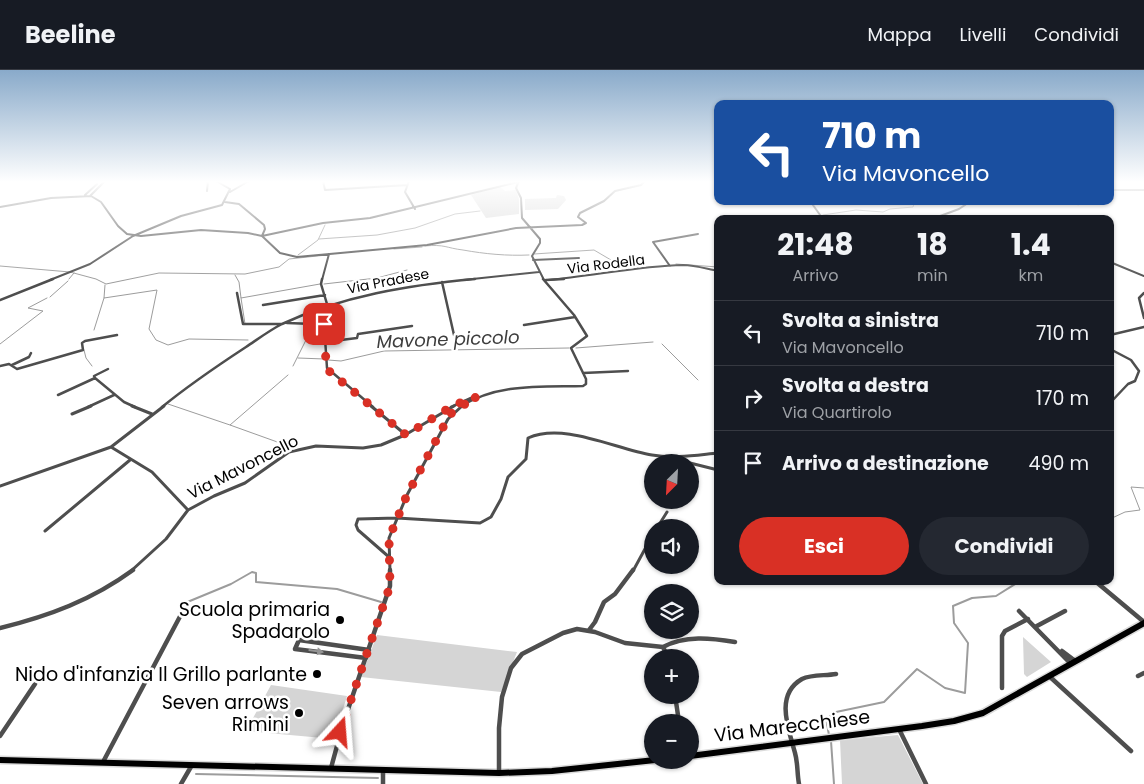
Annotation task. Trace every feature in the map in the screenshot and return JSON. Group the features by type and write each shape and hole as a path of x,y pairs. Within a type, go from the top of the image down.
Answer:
{"main road":[{"name":"Via Marecchiese","path":"699,755 954,721 983,713 1144,623"},
{"path":"0,760 498,773 552,771 644,761"}],"street":[{"path":"110,214 123,232 133,236 201,230 239,232 262,236 324,223 388,214"},
{"path":"0,300 96,261 133,236 188,214"},
{"path":"251,214 264,226 265,229 262,236"},
{"path":"332,768 342,724 390,586 389,538 407,495 448,418 453,411 477,397 524,388 583,386 586,383 571,348 587,336 575,317 539,272 532,256 540,243 540,239 528,227 522,214"},
{"path":"262,236 275,250 297,257 427,245 502,230 528,227 585,224 578,217 579,214"},
{"name":"Via Rodella","path":"670,266 653,242 698,234"},
{"path":"329,254 321,284 325,295 326,363 329,371 406,435"},
{"path":"533,260 579,258"},
{"path":"1114,264 1144,276"},
{"name":"Via Rodella","path":"546,280 572,278 594,273 670,266 690,265 714,270"},
{"name":"Via Pradese","path":"0,486 111,447 191,383 283,324 326,306 348,299 442,282 539,272"},
{"name":"Via Pradese","path":"442,282 454,335"},
{"name":"Via Pradese","path":"237,293 243,324 314,324 314,327 306,336"},
{"path":"1144,294 1139,298 1144,318"},
{"path":"263,306 325,295"},
{"path":"524,325 575,317"},
{"path":"325,342 357,338 358,334 412,326"},
{"path":"1114,334 1144,327"},
{"path":"0,366 6,364 20,369 60,355 83,350 82,343 85,340 117,335"},
{"path":"1114,351 1131,360 1139,371 1136,381 1128,384 1114,399"},
{"path":"12,365 28,357 31,352"},
{"path":"58,395 95,378 94,376 108,369"},
{"path":"583,373 628,371"},
{"path":"95,378 124,402 152,414"},
{"path":"72,414 114,395"},
{"name":"Via Mavoncello","path":"0,628 64,610 95,595 127,575 152,553 175,528 187,509 214,495 244,484 265,468 304,447 342,446 367,449 406,435 454,405 477,397"},
{"path":"389,557 358,530 356,525 358,519 397,518 474,523 486,520 491,517 501,499 508,477 526,459 528,438 535,434 558,433 653,454"},
{"path":"45,531 130,460 111,447"},
{"path":"688,454 714,453"},
{"name":"Via Mavoncello","path":"130,460 152,472 187,509"},
{"path":"699,465 714,469"},
{"path":"663,519 667,512"},
{"path":"589,630 595,622 604,602 615,594 629,578 644,551"},
{"path":"1100,585 1144,623"},
{"path":"103,762 185,607"},
{"path":"1019,611 1072,662"},
{"path":"1035,627 1065,611"},
{"path":"1002,688 1002,636 1006,631 1028,619"},
{"path":"498,773 498,728 508,678 519,657 526,650 576,628 589,630 626,644 663,646 682,640 707,638 735,642"},
{"path":"366,658 295,648 299,640 369,650"},
{"path":"1138,676 1144,673"},
{"path":"799,784 795,750 786,722 785,712 790,690 804,678 836,674"},
{"path":"1048,675 1131,751"},
{"path":"0,736 35,684"},
{"path":"899,729 926,784"},
{"path":"181,784 192,765"},
{"path":"382,784 383,770"}],"shaded area":[{"path":"484,214 516,214 486,218"},
{"path":"377,635 517,652 501,692 361,677"},
{"path":"1023,637 1051,662 1027,677 1024,674"},
{"name":"Seven arrows Rimini","path":"271,685 347,696 334,739 246,731"},
{"path":"898,735 923,784 842,784 840,740"}],"waterway":[{"path":"319,239 377,235 415,228 454,214"},
{"name":"Mavone piccolo","path":"823,215 827,214"},
{"path":"298,255 318,240 325,225"},
{"name":"Mavone piccolo","path":"425,246 441,246 496,254 529,255"},
{"name":"Mavone piccolo","path":"394,249 422,247"},
{"name":"Mavone piccolo","path":"534,254 594,250 611,260 634,268"},
{"name":"Mavone piccolo","path":"74,273 96,279 106,284 159,273 245,274 279,267 289,259 327,255"},
{"name":"Mavone piccolo","path":"676,264 714,267"},
{"name":"Mavone piccolo","path":"0,266 74,273"},
{"name":"Mavone piccolo","path":"324,284 377,278 407,270"},
{"name":"Mavone piccolo","path":"69,279 74,273"},
{"name":"Mavone piccolo","path":"235,275 239,282 241,298"},
{"name":"Mavone piccolo","path":"50,297 68,281"},
{"name":"Mavone piccolo","path":"241,298 320,284"},
{"name":"Mavone piccolo","path":"104,298 105,285"},
{"name":"Mavone piccolo","path":"104,298 157,290 149,329 156,340 168,345 189,339 248,340"},
{"name":"Mavone piccolo","path":"0,344 43,311 28,308 47,298"},
{"name":"Mavone piccolo","path":"94,330 104,298"},
{"name":"Mavone piccolo","path":"241,298 245,324"},
{"name":"Mavone piccolo","path":"311,332 316,327 316,324"},
{"name":"Mavone piccolo","path":"293,366 307,338"},
{"name":"Mavone piccolo","path":"576,348 653,342"},
{"name":"Mavone piccolo","path":"662,344 698,380"},
{"name":"Mavone piccolo","path":"328,360 341,361 384,351 569,348"},
{"name":"Mavone piccolo","path":"84,350 86,358 92,366"},
{"name":"Mavone piccolo","path":"298,358 324,359"},
{"name":"Mavone piccolo","path":"230,425 288,375"},
{"name":"Mavone piccolo","path":"168,404 230,425"},
{"name":"Mavone piccolo","path":"230,425 294,448"},
{"path":"1114,517 1125,512 1140,510 1131,487 1144,488"},
{"name":"Mavone piccolo","path":"185,603 231,584 252,572 256,573 256,582 337,589 381,602"},
{"path":"829,735 826,719 836,712 884,702 917,669 945,688 965,693 968,643 954,623 953,606 972,598 996,596 1014,585"},
{"path":"831,741 834,784"},
{"name":"Mavone piccolo","path":"196,774 378,778"}],"place":[{"name":"Scuola primaria Spadarolo","path":"340,620"},
{"name":"Nido d'infanzia Il Grillo parlante","path":"317,674"},
{"name":"Seven arrows Rimini","path":"299,713"}],"route":[{"path":"324,324 326,363 329,371 406,435 454,405 477,397 453,411 448,418 407,495 389,538 390,586 340,732"}]}
